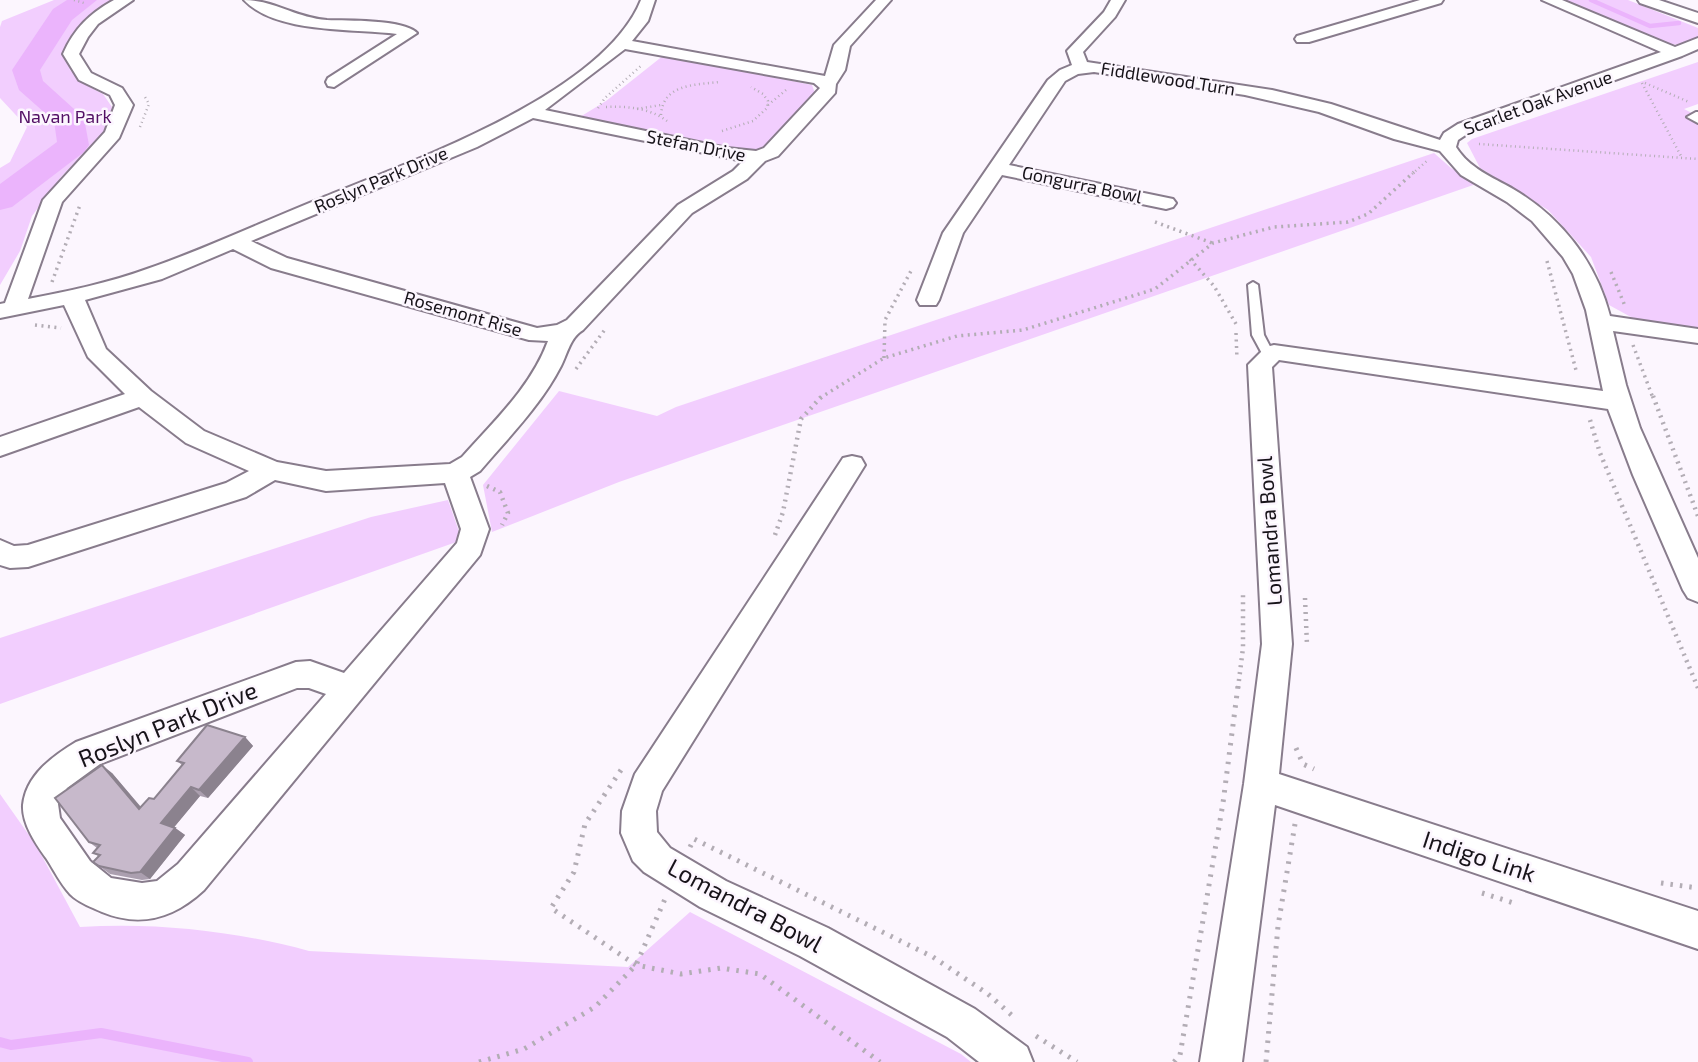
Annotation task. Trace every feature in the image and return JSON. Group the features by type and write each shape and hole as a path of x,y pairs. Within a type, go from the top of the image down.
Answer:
{"street":[{"path":"7,310 53,200 113,134 118,122 124,105 116,92 85,76 71,54 78,38 93,19 127,0"},
{"path":"251,0 286,17 311,23 398,29 409,33 334,82"},
{"name":"Roslyn Park Drive","path":"7,310 72,297 154,274 471,143 531,112 595,67 622,44 640,21 648,0"},
{"name":"Stefan Drive","path":"531,112 727,154 758,157 771,152 829,89 828,83 837,70 842,45 884,0"},
{"path":"1081,68 1075,51 1110,13 1118,0"},
{"path":"1303,39 1436,0"},
{"path":"1549,0 1676,53"},
{"path":"1646,0 1698,18"},
{"name":"Scarlet Oak Avenue","path":"1696,582 1658,505 1619,402 1594,297 1582,270 1559,237 1512,196 1462,167 1448,150 1450,137 1464,128 1698,43"},
{"path":"622,44 819,79 828,83"},
{"name":"Fiddlewood Turn","path":"929,300 953,233 1059,77 1068,70 1081,68 1129,72 1292,99 1351,117 1409,141 1448,150"},
{"path":"72,297 96,352 142,397 195,437 272,470 326,481 455,473 471,464 542,380 557,352 563,332 575,325 685,209 740,175 758,157"},
{"name":"Gongurra Bowl","path":"997,168 1166,203"},
{"name":"Rosemont Rise","path":"234,241 279,263 537,335 563,332"},
{"path":"1600,322 1698,336"},
{"path":"1269,356 1274,352 1619,402"},
{"name":"Lomandra Bowl","path":"1221,1062 1261,784 1277,644 1260,365 1269,356"},
{"path":"0,447 142,397"},
{"name":"Lomandra Bowl","path":"852,465 647,785 639,811 639,833 646,849 677,874 814,942 961,1023 1012,1062"},
{"path":"0,551 10,557 28,556 236,490 272,470"},
{"name":"Roslyn Park Drive","path":"349,689 310,674 296,675 88,753 67,765 42,797 40,812 46,827 84,881 101,895 117,900 159,900 191,877 470,547 475,529 455,473"},
{"name":"Indigo Link","path":"1261,784 1698,930"}],"lane":[{"path":"1253,285 1258,335 1269,356"}],"path":[{"path":"597,108 658,51"},
{"path":"669,123 661,115 661,104 667,96 686,86 722,82"},
{"path":"1682,156 1641,82 1697,113"},
{"path":"744,85 760,92 768,105 765,114 746,132"},
{"path":"633,109 661,104"},
{"path":"718,132 745,127 755,122"},
{"path":"801,419 822,396 884,358 957,336 1023,330 1104,307 1155,289 1213,243 1274,227 1348,222 1368,214 1448,150"},
{"path":"1419,156 1448,150 1682,156 1698,159"},
{"path":"1190,259 1214,286 1236,323 1237,366"},
{"path":"574,372 608,326"},
{"path":"492,474 483,485 500,492 508,513 497,535"},
{"path":"1174,1062 1180,1055 1223,803 1243,648 1243,589"},
{"path":"1305,596 1307,648"},
{"path":"1297,737 1296,750 1304,764 1325,775"},
{"path":"1266,1062 1278,926 1294,831"},
{"path":"479,1062 524,1049 595,1007 636,965 677,874"},
{"path":"1651,881 1698,888"},
{"path":"636,965 681,974 721,968 760,974 880,1062"}],"green space":[{"name":"Navan Park","path":"54,0 115,0 94,12 66,46 70,70 88,86 103,94 112,107 109,128 61,177 32,216 20,251 0,285 0,168 10,162 27,127 0,98 0,27 2,21"},
{"path":"1555,0 1628,0 1698,28 1698,37 1684,45 1665,44"},
{"path":"664,55 812,85 816,96 767,148 745,154 575,120 606,101"},
{"path":"1698,62 1698,104 1684,109 1698,116 1698,331 1640,322 1609,305 1591,257 1548,210 1480,168 1467,143 1472,139"},
{"path":"1434,153 1451,168 1479,183 619,482 492,532 483,485 559,391 657,416 676,407"},
{"path":"448,500 462,540 0,704 0,638 371,517"},
{"path":"0,794 36,845 80,927 166,927 224,933 309,951 628,967 690,912 961,1054 971,1062 0,1062"}],"building":[{"path":"207,725 245,737 199,790 191,787 161,823 175,828 140,872 131,873 99,866 93,862 100,855 93,853 100,845 89,842 55,798 102,765 139,809 149,798 154,799 184,763 177,761"}],"waterway":[{"path":"0,200 73,145 69,118 29,84 26,70 62,15 84,0"},
{"path":"1591,0 1650,26 1679,23"},
{"path":"0,1042 11,1045 101,1033 248,1062"}]}
